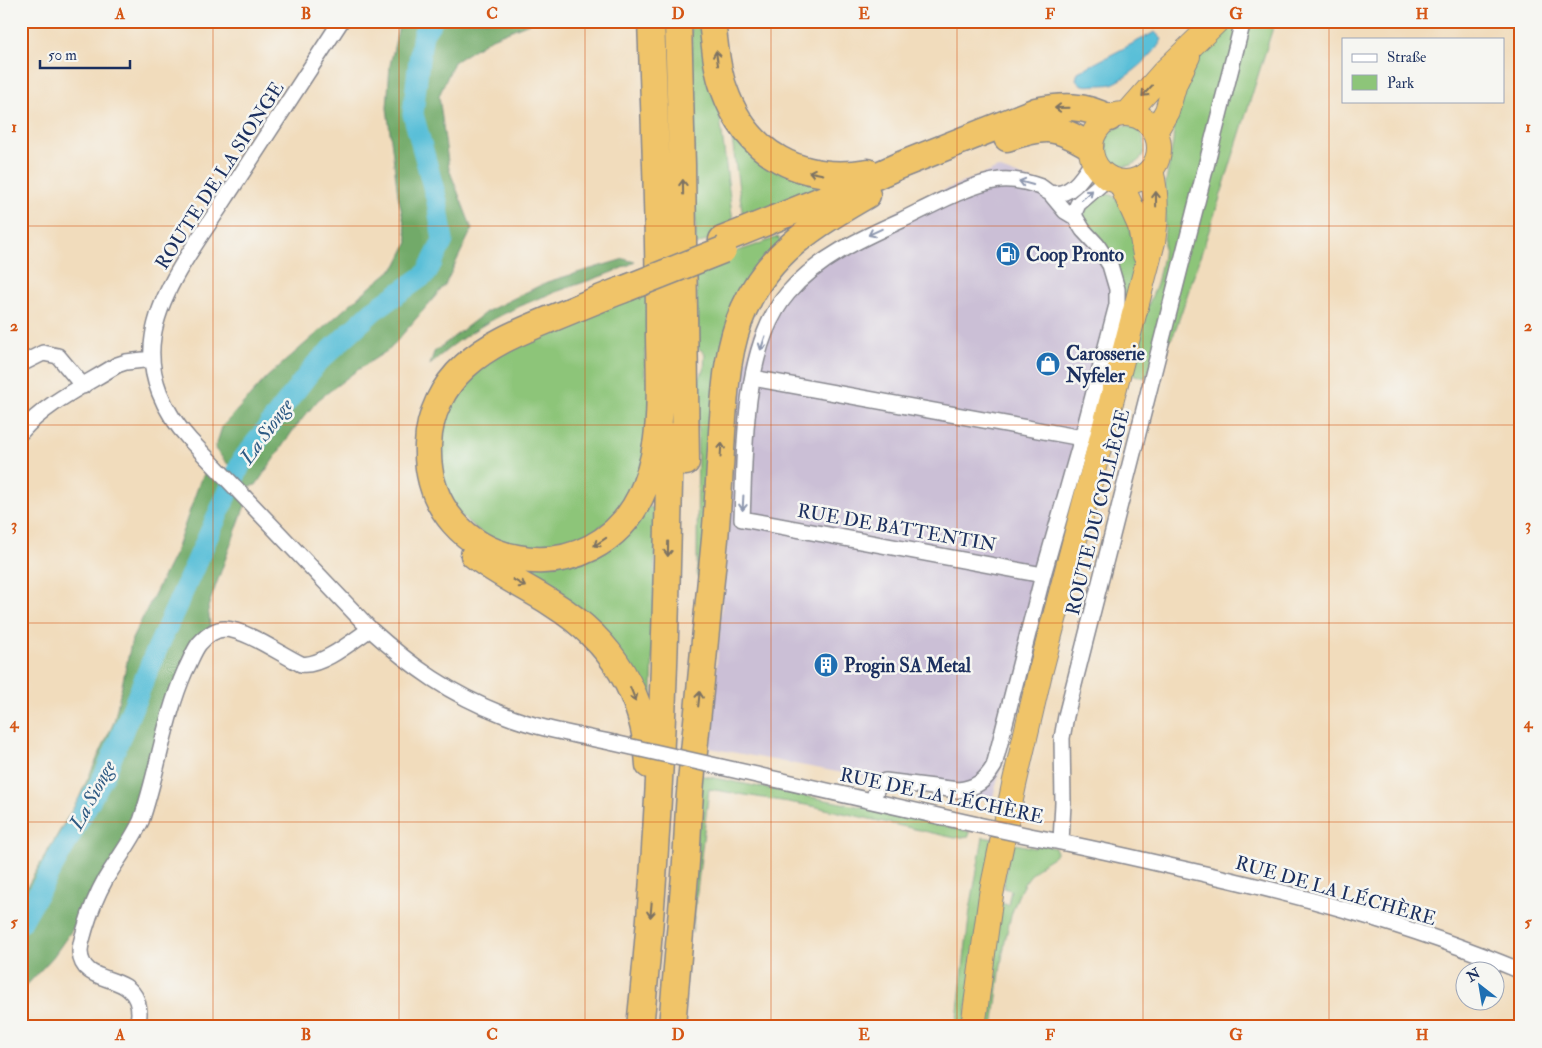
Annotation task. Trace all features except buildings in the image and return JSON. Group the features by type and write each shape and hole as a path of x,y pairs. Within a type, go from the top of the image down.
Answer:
{"highway":[{"path":"627,283 497,343 467,364 442,394 430,429 428,456 430,473 438,497 450,518 467,535 482,546 506,556 532,561 553,560 580,553 603,541 616,530 628,516 643,491 650,474 659,431 659,305 651,21"},
{"path":"640,1027 655,861 665,688 671,401 660,21"},
{"path":"657,1027 677,790 685,610 687,499 686,377 678,21"},
{"path":"712,21 719,72 727,98 744,129 770,154 795,168 830,175 858,174 898,166"},
{"path":"1103,167 1094,132 1103,121 1118,116 1217,21"},
{"path":"1155,132 1167,111 1175,83 1192,45"},
{"path":"655,861 646,739 638,708 621,670 599,641 576,620 486,563 454,538 440,521 428,499 417,457 417,440 420,421 429,395 442,374 461,355 481,340 511,324 627,283 722,245 898,166 1036,111 1056,108 1081,108 1118,116 1144,119 1155,132 1158,142 1159,152 1151,170 1137,179 1103,167"},
{"path":"722,245 867,195 1005,139 1035,129 1049,128 1063,131 1103,167 1140,226 1146,263"},
{"path":"972,1027 991,895 1014,785 1039,678 1139,297 1155,226 1155,188 1151,170"},
{"path":"672,1027 685,874 691,774 716,533 723,413 734,340 749,299 762,277 778,258 795,241 819,223 867,195"}],"street":[{"name":"ROUTE DE LA SIONGE","path":"152,358 153,336 158,317 176,277 342,21"},
{"name":"ROUTE DU COLLÈGE","path":"1060,842 1063,803 1062,738 1066,716 1243,21"},
{"path":"1050,193 1061,192 1073,187 1103,167"},
{"path":"1075,217 1078,204 1103,167"},
{"name":"RUE DE BATTENTIN","path":"1043,575 742,519 748,408 753,378 764,339 782,301 806,276 845,248 867,236 983,184 994,181 1014,180 1039,187 1050,193"},
{"path":"873,801 877,787 885,781 958,790 968,789 979,784 988,776 994,766 1043,575 1116,312 1115,280 1110,265 1075,217 1065,211 1050,193"},
{"path":"21,364 43,353 58,356 83,386"},
{"path":"21,432 27,425 54,405 117,365 152,358"},
{"name":"RUE DE LA LÉCHÈRE","path":"152,358 154,377 168,412 178,427 211,463 370,629 402,658 432,680 464,697 512,718 546,728 1256,886 1343,908 1438,940 1521,971"},
{"path":"753,378 1082,438"},
{"path":"136,1027 139,1019 139,1010 134,995 124,984 90,972 82,960 81,944 90,909 141,821 174,699 198,645 215,631 228,629 256,640 301,664 309,665 326,657 370,629"}],"shaded area":[{"path":"998,168 1104,207 1130,278 992,801 710,748 740,385 755,330 783,285 798,267 915,202"}],"green space":[{"path":"400,21 534,21 492,38 454,62 439,96 449,169 472,229 445,285 390,349 356,371 318,400 294,429 256,485 247,487 215,449 222,427 266,378 396,266 408,242 398,195 387,108 390,65"},
{"path":"691,21 708,21 733,222 731,230 696,245"},
{"path":"1235,21 1275,21 1218,204 1174,334 1145,378 1129,373 1147,308 1157,284 1163,256 1165,187 1173,142 1175,113 1186,78 1216,36"},
{"path":"729,118 736,126 843,181 745,220 743,217"},
{"path":"1125,126 1139,132 1145,146 1139,160 1125,166 1111,160 1105,146 1111,132"},
{"path":"1103,194 1112,195 1121,203 1136,246 1135,270 1126,306 1122,305 1084,221 1086,207 1090,201"},
{"path":"778,237 783,245 753,282 705,578 697,577 698,378 704,371 705,353 698,348 696,265"},
{"path":"624,259 635,262 530,302 494,319 460,340 430,365 434,352 486,312 547,282"},
{"path":"650,283 651,348 645,350 645,376 651,379 648,450 626,508 568,550 495,544 455,511 437,466 447,401 488,358"},
{"path":"211,463 247,500 208,607 211,633 198,645 146,806 98,893 53,957 21,989 21,897 79,798 114,722 132,639 175,553 200,481"},
{"path":"644,505 656,509 651,733 638,693 483,551 537,566"},
{"path":"699,775 877,810 970,832 969,836 955,838 812,806 709,789 692,933"},
{"path":"983,837 994,839 964,1027 956,1027 970,910"},
{"path":"1011,843 1035,848 1037,843 1055,848 1057,852 1030,876 1017,899 1011,916 1003,953 993,1027 983,1027 1000,903 1008,905 1011,890 1003,888"}],"water":[{"path":"1155,32 1162,39 1154,52 1141,65 1119,81 1110,84 1087,86 1082,85 1076,79 1078,72"}],"waterway":[{"name":"La Sionge","path":"21,923 105,774 154,656 243,459 316,364 373,311 426,274 443,241 437,201 413,114 423,34 432,21"}],"place":[{"name":"Coop Pronto","path":"1008,254"},
{"name":"Carosserie Nyfeler","path":"1048,364"},
{"name":"Progin SA Metal","path":"826,665"}]}
